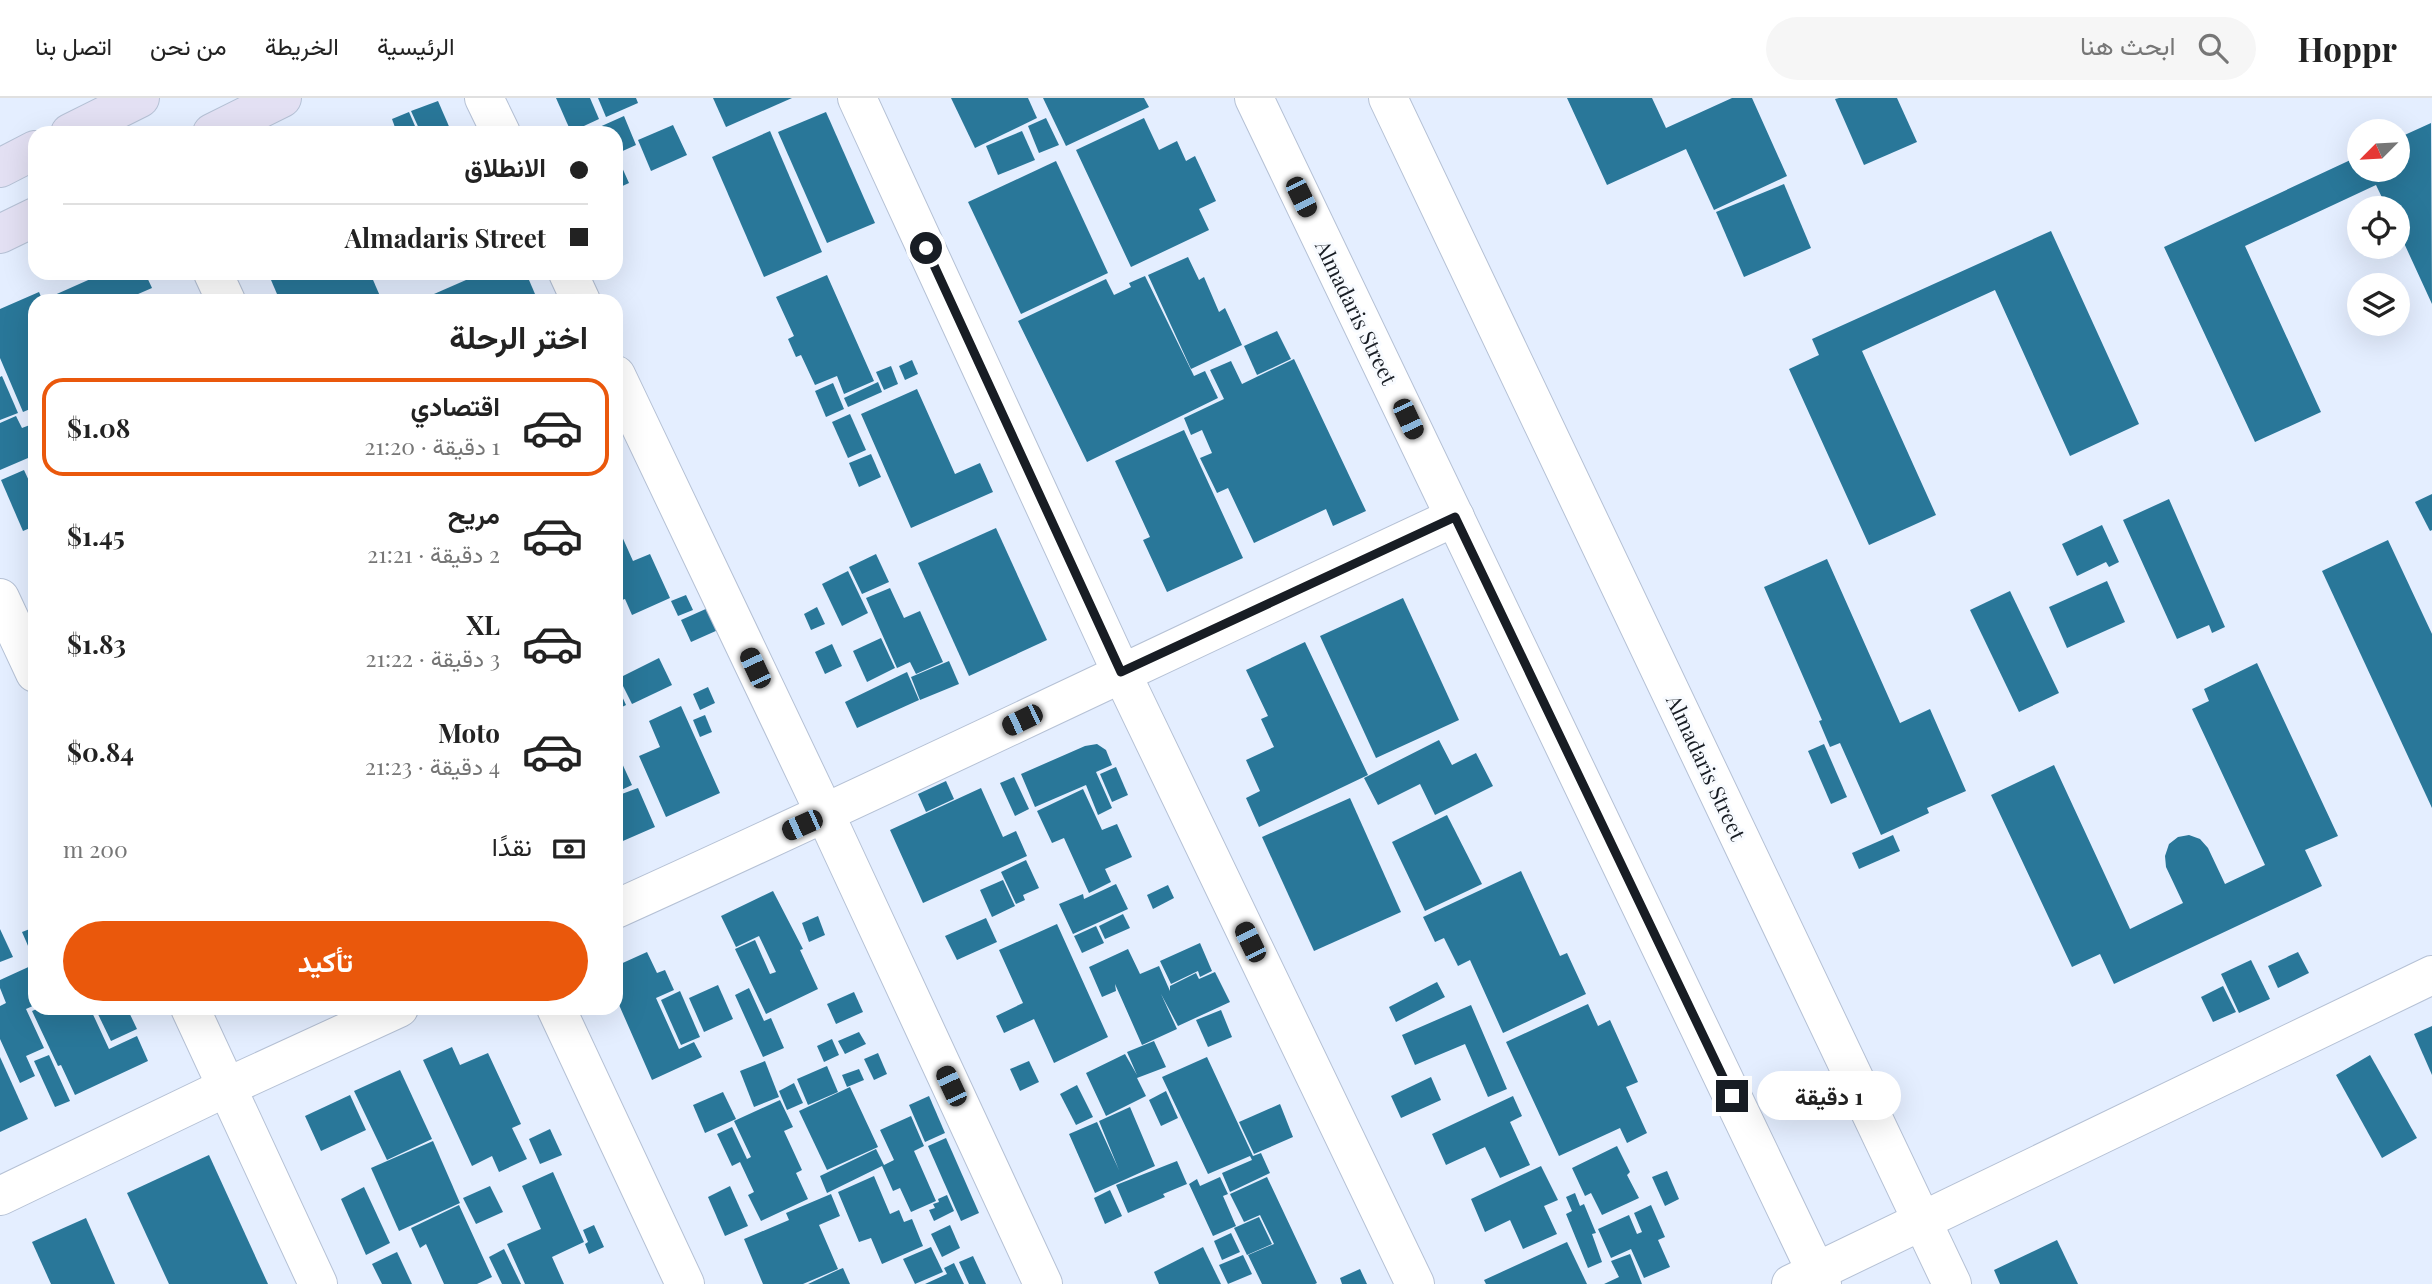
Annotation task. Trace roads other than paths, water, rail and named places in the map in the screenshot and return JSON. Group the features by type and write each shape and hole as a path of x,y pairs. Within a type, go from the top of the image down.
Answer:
{"main road":[{"path":"84,126 140,98"},
{"path":"226,126 282,98"},
{"path":"0,168 28,154"},
{"path":"0,234 28,220"}],"street":[{"path":"484,98 498,126"},
{"path":"857,98 1121,672 1415,1284"},
{"name":"Almadaris Street","path":"1254,98 1455,517 1810,1280"},
{"name":"Almadaris Street","path":"1388,98 1952,1284"},
{"path":"623,390 825,814 1043,1284"},
{"path":"623,906 825,814 1121,672 1455,517"},
{"path":"0,598 28,658"},
{"path":"1810,1280 1923,1222 2432,975"},
{"path":"193,1015 318,1284"},
{"path":"0,1196 384,1015"},
{"path":"559,1015 685,1284"}]}
